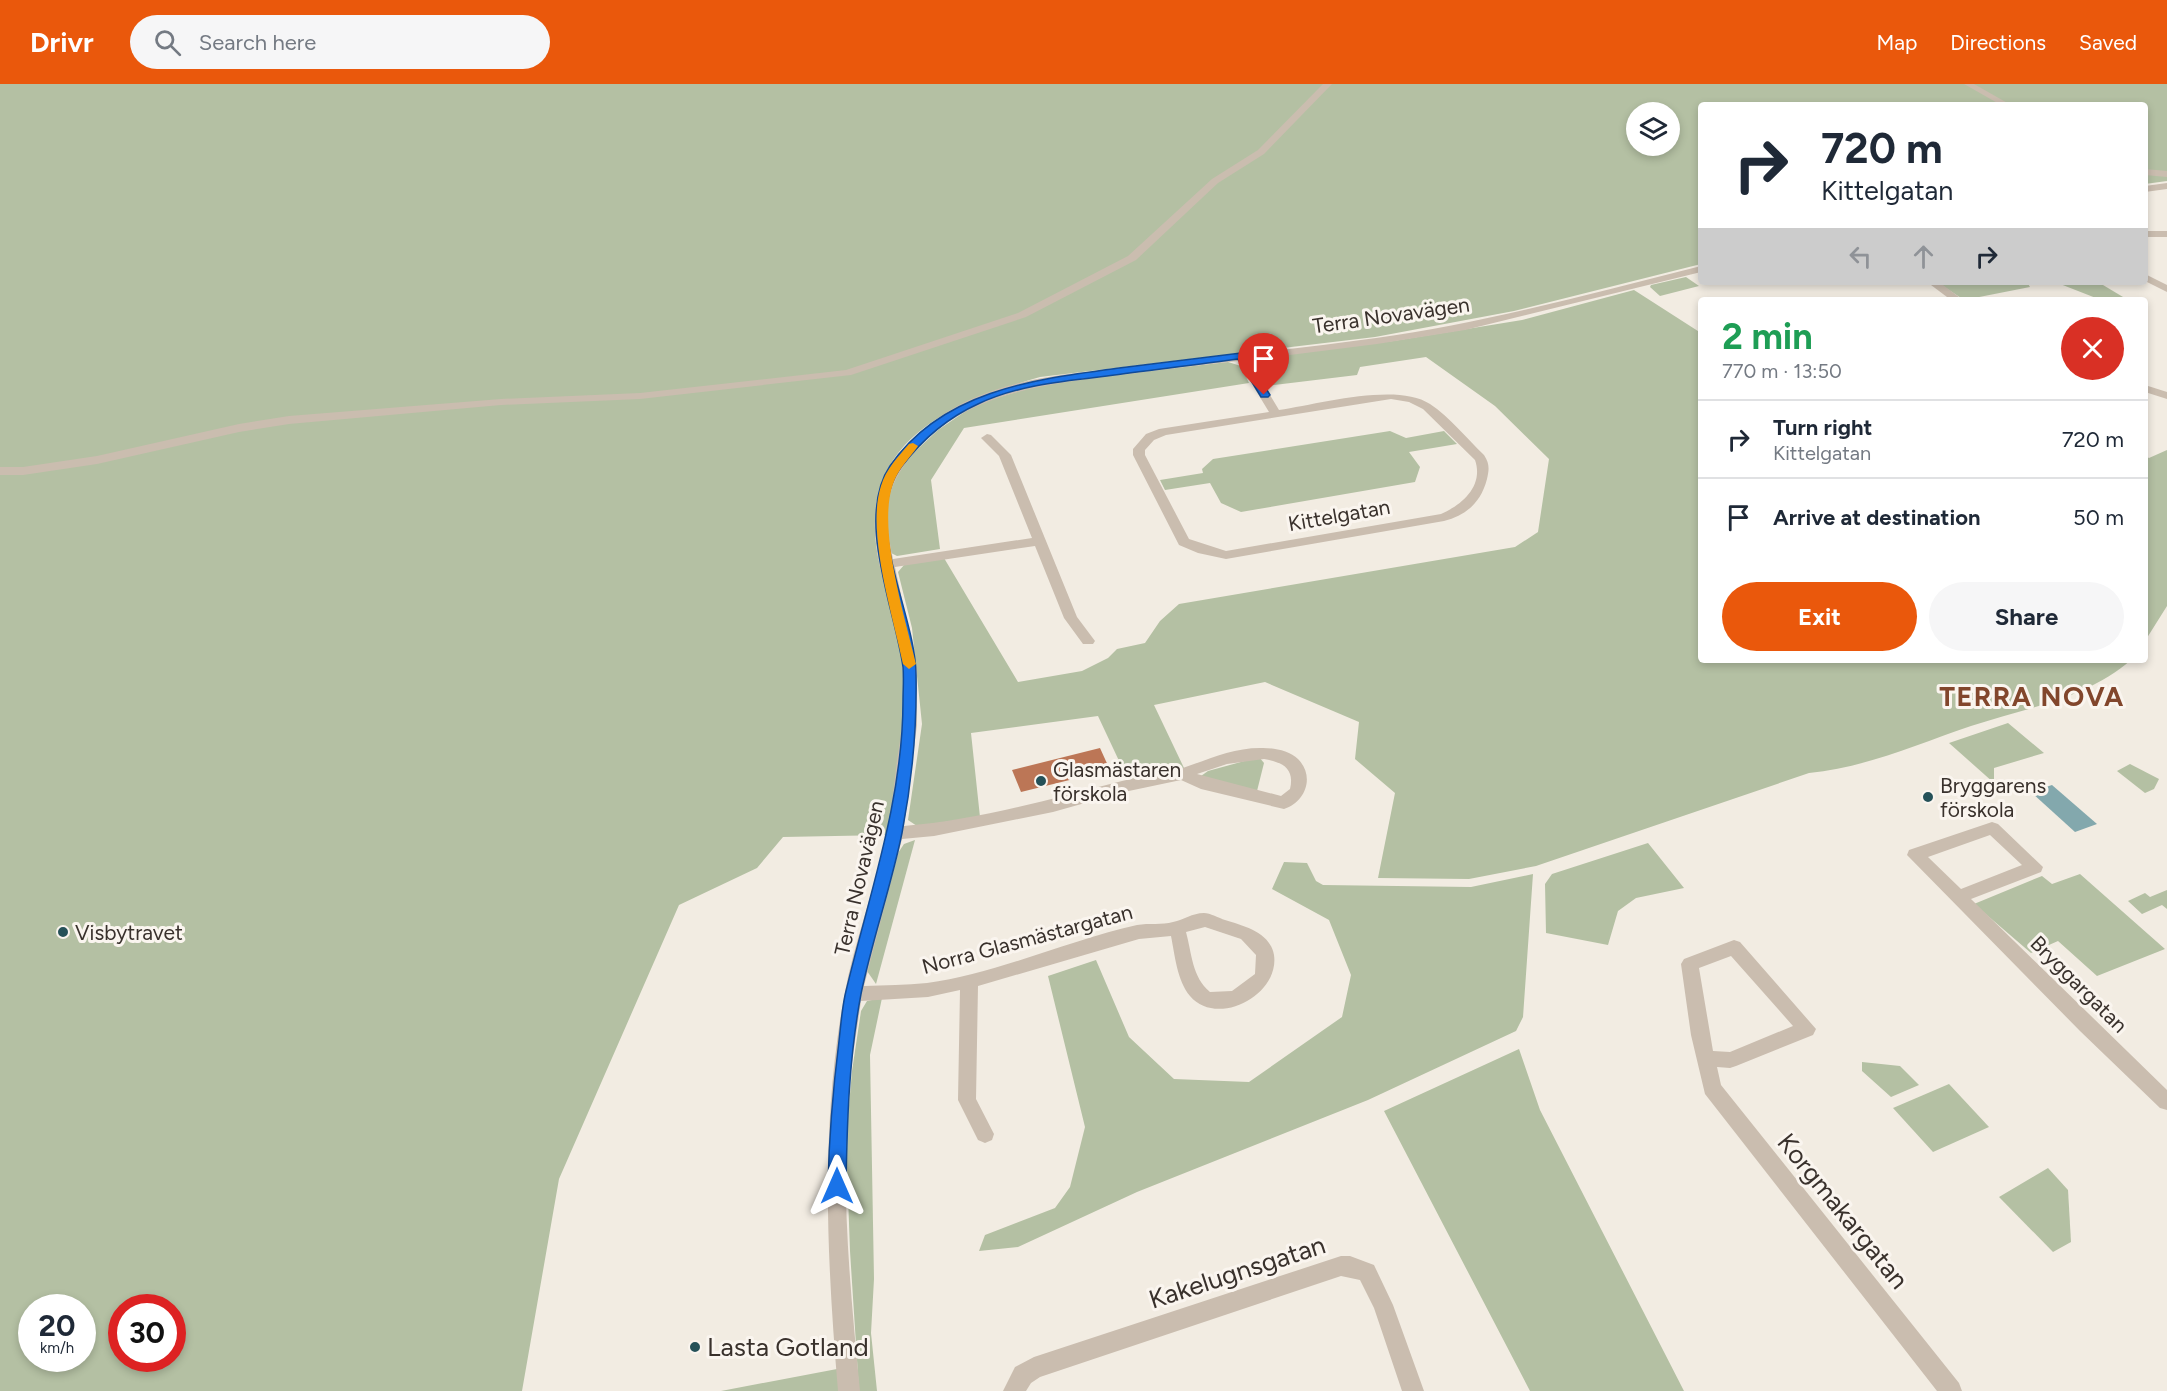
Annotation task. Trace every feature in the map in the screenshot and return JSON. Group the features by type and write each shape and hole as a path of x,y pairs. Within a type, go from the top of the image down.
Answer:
{"street":[{"path":"0,471 23,471 97,460 289,420 501,402 640,396 847,373 1022,315 1132,258 1215,181 1261,152 1328,84"},
{"path":"1968,84 2001,102"},
{"path":"2148,172 2167,174"},
{"path":"2148,189 2167,186"},
{"path":"2148,234 2167,234"},
{"name":"Terra Novavägen","path":"849,1391 840,1291 838,1110 853,994 895,833 910,725 910,669 881,533 882,508 887,485 895,467 936,424 976,400 1040,381 1377,341 1465,327 1698,270"},
{"path":"2148,279 2167,289"},
{"path":"1936,285 1954,297"},
{"path":"1241,356 1276,414"},
{"path":"2148,389 2167,396"},
{"name":"Kittelgatan","path":"1391,396 1420,402 1480,458 1483,468 1478,494 1462,509 1444,517 1226,555 1203,550 1184,542 1139,455 1139,449 1149,437 1163,432 1276,414 1391,396"},
{"path":"987,438 1005,455 1071,618 1088,641"},
{"path":"887,564 1039,541"},
{"path":"895,833 934,830 1053,806 1256,753 1272,752 1285,757 1296,766 1300,775 1297,792 1284,803 1201,783 1182,774"},
{"name":"Bryggargatan","path":"1959,897 2035,867 1992,828 1915,855 2167,1102"},
{"name":"Norra Glasmästargatan","path":"853,994 928,990 969,981 1139,932 1177,929 1188,923 1204,920 1247,934 1260,945 1265,955 1263,977 1246,995 1229,1001 1214,1000 1201,995 1190,982 1177,929"},
{"name":"Korgmakargatan","path":"1706,1058 1731,1060 1807,1029 1734,947 1690,964 1700,1035 1712,1088 1952,1391"},
{"path":"969,981 966,1100 985,1134"},
{"name":"Kakelugnsgatan","path":"1014,1391 1023,1375 1034,1368 1341,1266 1350,1266 1367,1272 1383,1305 1413,1391"}],"green space":[{"path":"0,84 2167,84 2167,181 2148,184 2148,102 1698,102 1698,265 1514,311 1375,337 1040,377 972,400 942,415 916,434 896,457 881,484 875,517 878,557 899,638 906,713 905,736 887,835 783,837 757,868 679,905 559,1179 522,1391 0,1391"},
{"path":"1686,277 1699,286 1660,296 1650,287 1651,285"},
{"path":"1942,285 2029,285 2030,287 1979,297 1960,297"},
{"path":"2063,285 2103,285 2123,297 2093,297"},
{"path":"1634,290 1698,331 1698,663 2127,663 2095,684 2055,701 1971,726 1870,761 1809,773 1536,866 1469,879 1378,878 1395,793 1355,759 1359,722 1265,682 1154,705 1184,768 1128,780 1098,716 971,733 980,817 917,826 908,820 922,724 912,628 898,572 904,565 944,558 1018,682 1082,671 1108,658 1117,649 1145,643 1160,621 1179,604 1515,547 1538,532 1549,459 1495,406 1426,357 1360,367 1357,375 1265,386 1253,367 1253,361 1260,357 1393,341 1522,320"},
{"path":"1228,362 1241,366 1249,383 964,428 931,480 940,549 897,556 889,552 884,514 893,482 906,460 938,430 966,411 983,402 1030,388 1079,379"},
{"path":"1390,431 1406,438 1444,431 1457,444 1409,452 1420,467 1415,482 1241,512 1221,503 1210,483 1165,490 1160,480 1203,473 1202,469 1213,459"},
{"path":"2167,450 2167,606 2148,636 2148,458"},
{"path":"2008,723 2044,753 1994,768 1994,783 1949,743"},
{"path":"1259,757 1264,763 1257,791 1201,776 1208,771"},
{"path":"2130,764 2159,779 2154,789 2145,793 2117,771"},
{"path":"915,840 876,984 867,971 898,853 904,844"},
{"path":"1648,843 1684,888 1636,898 1618,911 1608,945 1546,933 1545,884 1552,874"},
{"path":"1284,862 1307,863 1316,881 1323,885 1471,887 1533,874 1523,1017 1516,1031 1368,1100 1137,1192 1018,1247 979,1251 985,1235 1055,1208 1070,1187 1085,1127 1048,976 1096,960 1129,1037 1174,1079 1249,1082 1342,1017 1351,975 1329,920 1272,889"},
{"path":"2080,874 2165,949 2097,976 2058,941 2031,953 1974,904 2042,876 2052,884"},
{"path":"2167,890 2167,909 2162,905 2142,914 2128,901 2145,893 2150,897"},
{"path":"882,998 870,1055 874,1279 871,1333 877,1391 859,1391 846,1140 852,1071 861,1011 867,1001"},
{"path":"1519,1049 1540,1110 1684,1391 1530,1391 1384,1111"},
{"path":"1862,1062 1900,1066 1919,1085 1891,1097 1862,1071"},
{"path":"1949,1084 1989,1127 1933,1152 1893,1108"},
{"path":"2048,1168 2068,1190 2071,1242 2053,1252 1999,1197"},
{"path":"837,1369 839,1391 721,1391"}],"water":[{"path":"2052,785 2097,824 2075,832 2031,792"}],"building":[{"name":"Glasmästaren förskola","path":"1100,748 1110,770 1021,792 1012,770"}],"slow traffic":[{"path":"909,664 881,533 882,508 887,485 895,467 913,446"}],"place":[{"name":"Glasmästaren förskola","path":"1041,781"},
{"name":"Bryggarens förskola","path":"1928,797"},
{"name":"Visbytravet","path":"63,932"},
{"name":"Lasta Gotland","path":"695,1347"}],"district":[{"name":"TERRA NOVA","path":"2032,696"}],"route":[{"path":"837,1186 838,1110 853,994 860,959 895,833 910,725 910,669 906,642 881,533 882,508 887,485 895,467 920,438 936,424 976,400 1040,381 1241,356 1264,395"}]}
